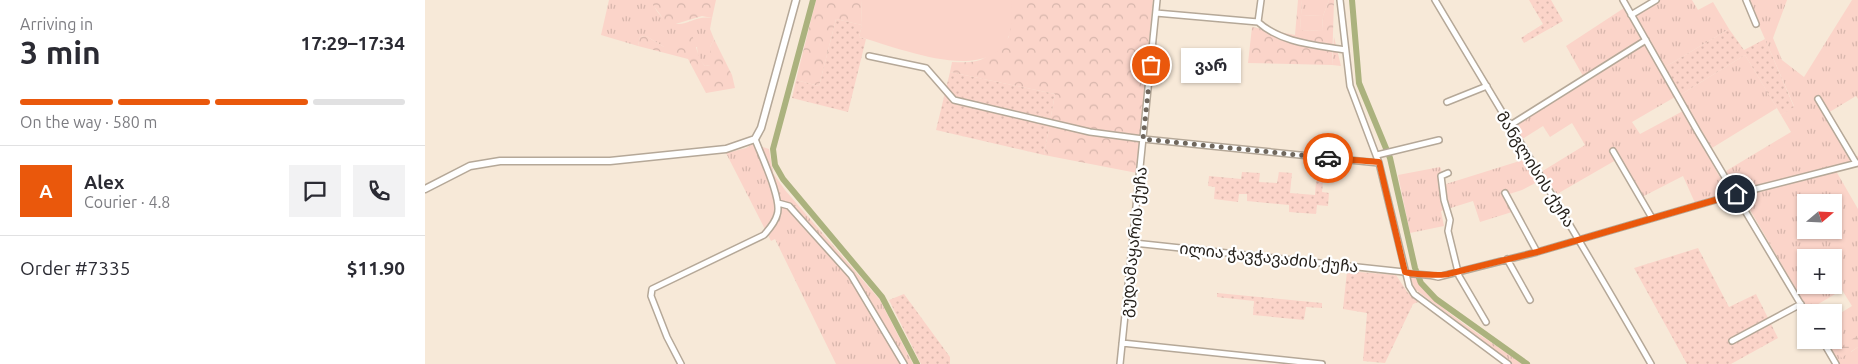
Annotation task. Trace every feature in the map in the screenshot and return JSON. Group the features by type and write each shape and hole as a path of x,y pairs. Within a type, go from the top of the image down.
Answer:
{"street":[{"path":"425,188 470,166 500,161 610,161 727,150 755,139 761,128 796,0"},
{"name":"გუდამაყარის ქუჩა","path":"1120,364 1134,243 1157,0"},
{"path":"1258,22 1261,0"},
{"path":"1340,0 1350,86 1377,155 1414,294 1508,364"},
{"name":"მანგლისის ქუჩა","path":"1435,0 1509,126 1580,239 1651,364"},
{"path":"1623,0 1703,141 1801,304"},
{"path":"1631,15 1656,0"},
{"path":"1746,0 1756,24"},
{"path":"1156,13 1258,22 1269,32 1307,44 1345,50"},
{"path":"1509,126 1647,40"},
{"path":"869,56 926,68 954,100 1090,132 1379,162"},
{"path":"1447,102 1487,86"},
{"path":"1818,99 1857,163"},
{"path":"681,364 651,296 653,289 763,234 771,228 778,214 777,202 755,139"},
{"path":"1377,155 1439,140"},
{"path":"1613,151 1653,218"},
{"name":"ილია ჭავჭავაძის ქუჩა","path":"1134,243 1407,273 1423,273 1438,277 1537,252 1736,194 1857,163"},
{"path":"1448,173 1441,176 1444,200 1450,220 1449,231 1458,272 1486,322"},
{"path":"1505,193 1537,252"},
{"path":"777,202 789,206 851,275 904,364"},
{"path":"1507,259 1530,300"},
{"path":"1732,341 1797,306"},
{"path":"1122,343 1322,364"},
{"path":"1827,349 1836,364"}],"green space":[{"path":"609,0 653,0 655,9 661,16 677,24 707,17 712,18 710,29 714,39 710,47 710,65 705,66 698,58 697,47 664,47 646,36 640,37 638,46 601,35"},
{"path":"653,0 716,0 712,18 702,16 669,26 653,5"},
{"path":"816,0 861,0 862,25 836,19 819,86 796,80"},
{"path":"861,0 1011,0 1011,29 1008,38 997,52 981,59 961,61 939,59 859,37 862,25"},
{"path":"1011,0 1153,0 1137,173 1044,155 1055,94 950,72 952,62 978,61 990,55 1009,37"},
{"path":"1298,0 1302,0 1300,30 1322,31 1323,16 1329,0 1334,0 1332,65 1248,63 1252,27 1295,35"},
{"path":"1302,0 1329,0 1323,16 1301,15"},
{"path":"1529,0 1551,0 1563,21 1524,43 1521,38 1543,24"},
{"path":"1659,0 1692,0 1698,10 1713,2 1729,29 1665,67 1635,15"},
{"path":"1748,0 1787,0 1773,38 1782,60 1804,77 1852,0 1858,0 1858,99 1856,96 1828,113 1855,157 1858,156 1858,160 1738,192 1726,171 1791,132 1781,115 1794,106"},
{"path":"1624,8 1675,97 1632,122 1640,134 1683,111 1726,188 1725,193 1717,198 1695,203 1683,176 1640,198 1616,160 1557,194 1541,172 1585,145 1572,123 1550,137 1543,126 1521,140 1510,122 1583,76 1566,46"},
{"path":"1301,15 1323,16 1322,31 1300,30"},
{"path":"836,19 862,25 859,37 866,39 848,112 792,98 796,80 819,86"},
{"path":"1729,29 1744,50 1765,39 1794,107 1781,115 1745,55 1680,95 1665,67"},
{"path":"692,35 702,63 705,66 710,65 710,47 714,39 732,75 735,88 706,93 688,59 638,46 640,37 646,36 664,47"},
{"path":"1334,37 1341,66 1332,65"},
{"path":"1745,55 1777,108 1712,148 1680,95"},
{"path":"950,72 1055,94 1044,155 936,130"},
{"path":"753,144 769,149 773,173 785,190 880,300 913,364 836,364 775,239 771,241 726,153 746,148"},
{"path":"1526,159 1539,181 1522,190 1503,196 1512,212 1480,222 1473,201 1441,211 1444,226 1410,233 1398,175 1440,167 1446,184"},
{"path":"1836,171 1858,209 1858,335 1851,352 1858,347 1858,364 1839,364 1831,349 1842,349 1842,312 1852,306 1842,290 1842,249 1797,249 1797,291 1742,196"},
{"path":"1242,172 1260,173 1259,182 1277,183 1279,172 1292,173 1290,193 1315,195 1316,181 1323,181 1322,192 1329,193 1328,206 1317,205 1316,214 1289,212 1289,205 1247,201 1247,194 1239,194 1238,202 1214,199 1215,187 1208,186 1209,176 1241,179"},
{"path":"1698,248 1729,307 1756,294 1778,338 1731,364 1687,364 1634,268"},
{"path":"1347,271 1396,275 1408,293 1418,302 1413,304 1385,363 1363,361 1367,313 1343,309"},
{"path":"1410,277 1415,277 1435,301 1449,313 1522,364 1513,364 1415,289"},
{"path":"1217,293 1322,303 1322,308 1306,307 1304,320 1253,315 1254,301 1217,297"},
{"path":"904,294 950,357 950,364 921,364 889,300"},
{"path":"1799,294 1835,294 1818,304 1805,304"},
{"path":"1858,335 1858,347 1841,358 1837,350 1842,349 1842,346"}],"waterway":[{"path":"813,0 773,149 775,165 783,179 882,297 917,364"},
{"path":"1352,0 1359,83 1390,158 1415,268 1421,283 1436,299 1527,364"}],"way so far":[{"path":"1151,65 1143,139 1328,158"}],"place":[{"name":"ვარ","path":"1151,65"}],"route":[{"path":"1328,158 1379,162 1405,272 1409,274 1423,273 1438,277 1537,252 1736,194"}]}
